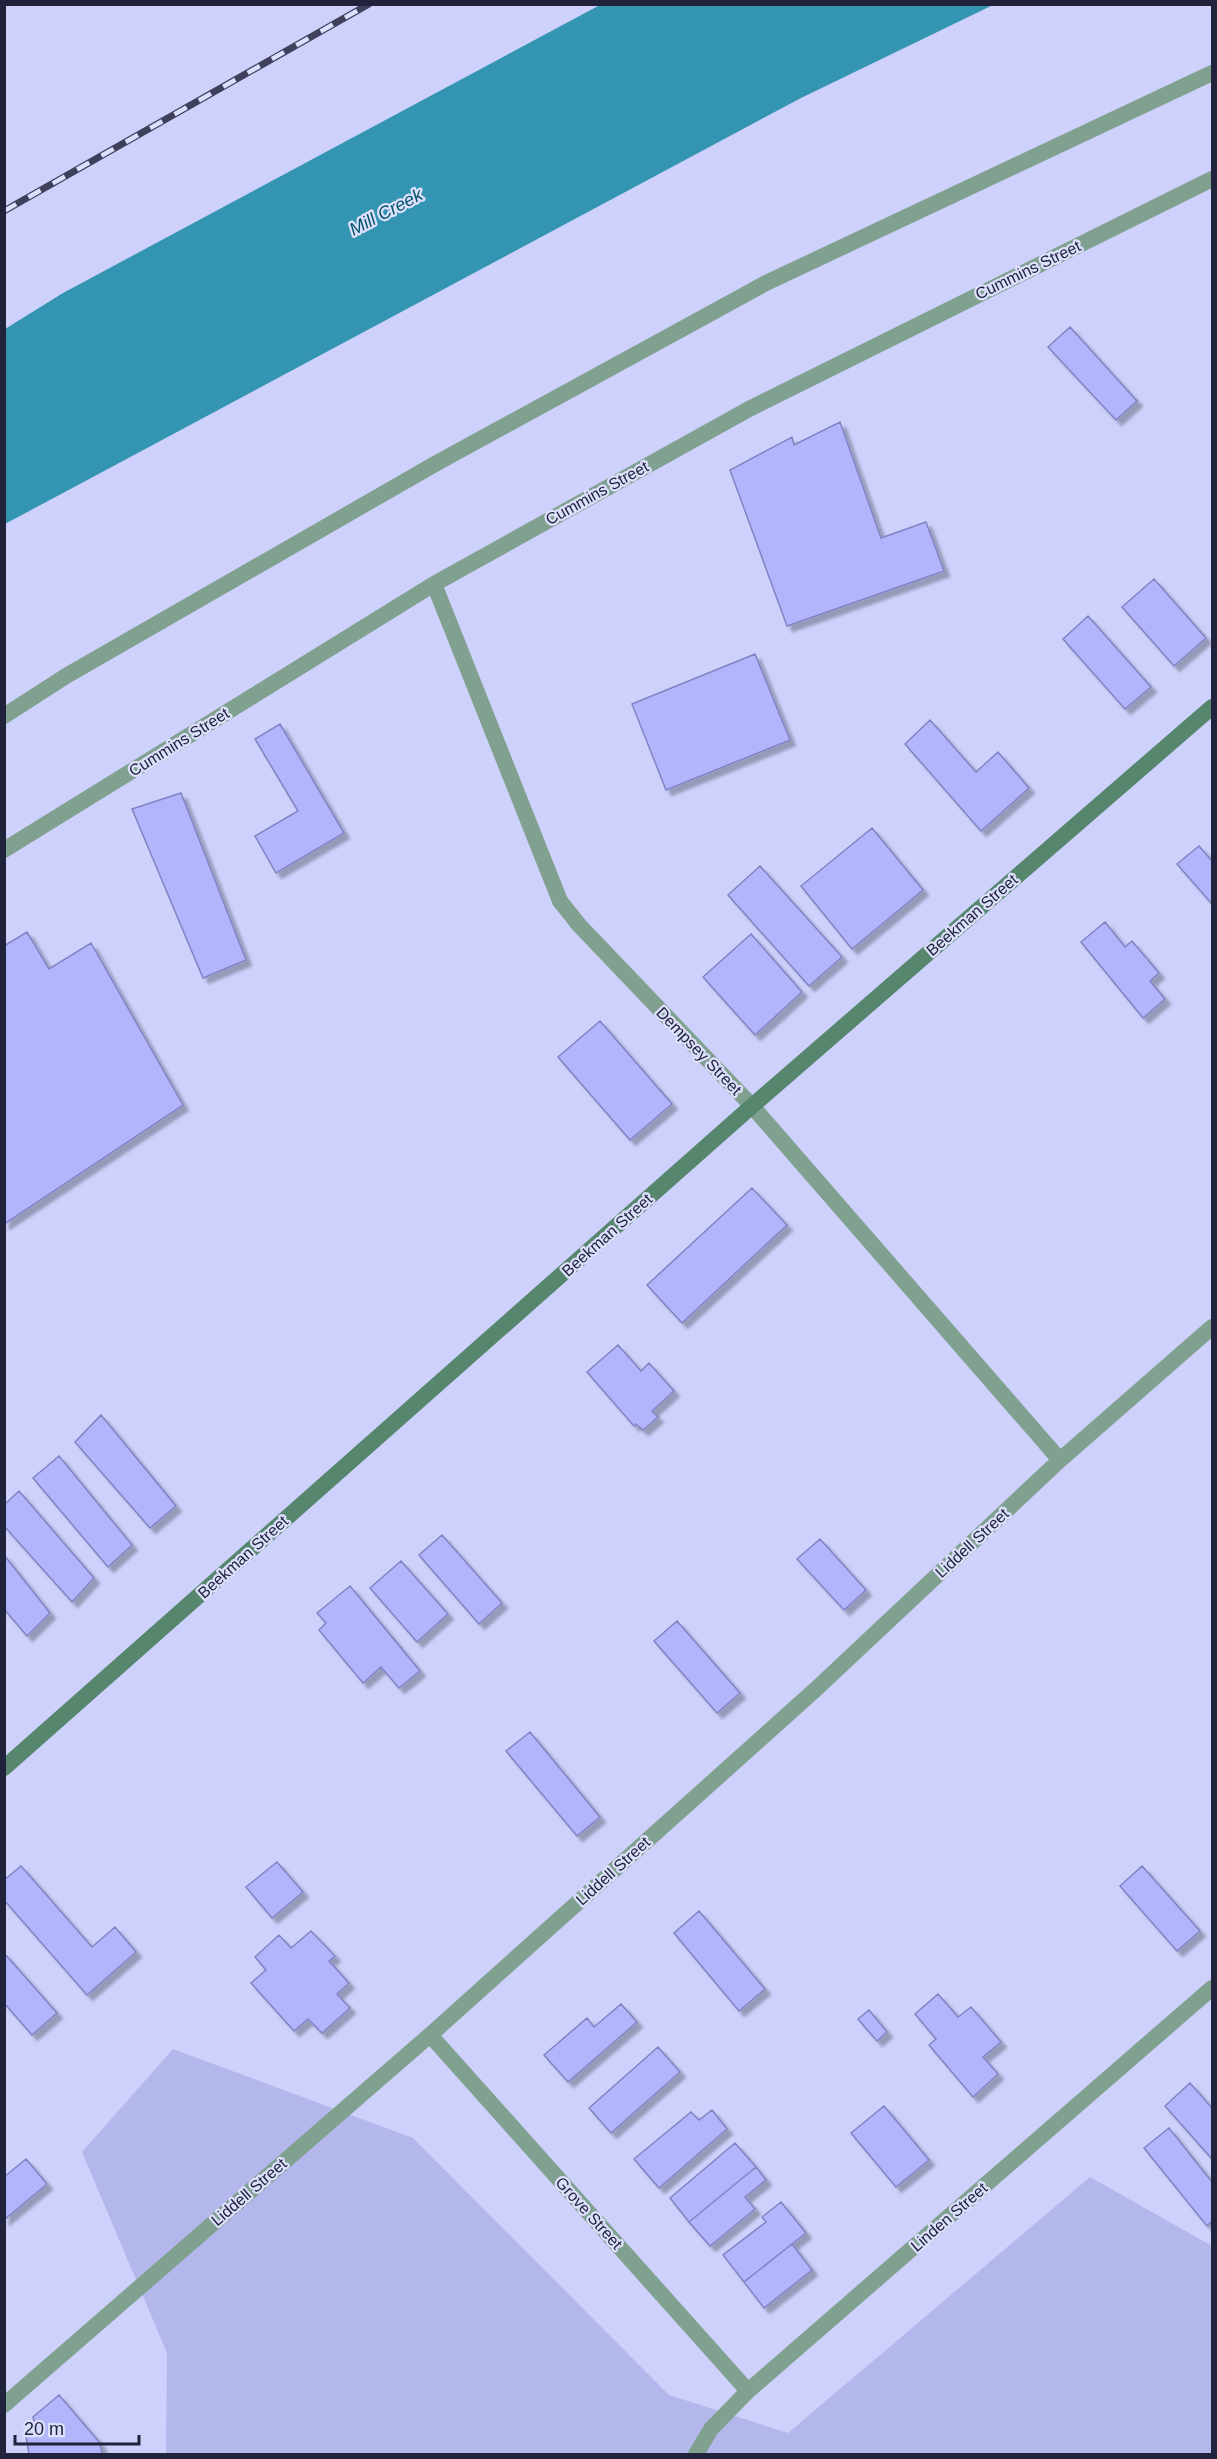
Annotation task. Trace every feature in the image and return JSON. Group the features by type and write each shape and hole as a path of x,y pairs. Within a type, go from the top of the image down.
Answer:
{"main road":[{"name":"Beekman Street","path":"4,1768 752,1106 1212,706"}],"street":[{"path":"4,716 66,676 425,470 766,283 1212,73"},
{"name":"Cummins Street","path":"4,850 434,584 749,409 1212,179"},
{"name":"Dempsey Street","path":"434,584 560,901 579,925 752,1106 1060,1460"},
{"name":"Liddell Street","path":"4,2405 430,2035 815,1690 1060,1460 1212,1327"},
{"name":"Linden Street","path":"696,2454 711,2429 748,2391 1212,1988"},
{"name":"Grove Street","path":"430,2035 748,2391"}],"shaded area":[{"path":"173,2049 413,2138 669,2395 788,2433 1090,2177 1212,2246 1212,2454 166,2454 167,2353 82,2152"}],"water":[{"name":"Mill Creek","path":"600,5 993,5 801,98 5,524 5,329 63,293"}],"building":[{"path":"1070,327 1137,401 1116,420 1048,347"},
{"path":"840,422 881,538 926,522 944,571 787,626 730,470 792,437 794,445"},
{"path":"1154,579 1206,638 1174,666 1122,607"},
{"path":"1088,616 1151,687 1125,709 1063,639"},
{"path":"755,654 790,740 666,790 632,704"},
{"path":"930,720 976,772 998,752 1029,788 981,831 905,744"},
{"path":"280,724 344,833 276,873 255,836 298,811 255,739"},
{"path":"181,793 246,960 203,978 132,809"},
{"path":"872,828 923,890 852,949 801,886"},
{"path":"1199,846 1212,861 1212,904 1177,864"},
{"path":"760,866 842,957 809,986 728,895"},
{"path":"1105,922 1125,947 1132,941 1159,973 1150,981 1165,999 1143,1018 1081,942"},
{"path":"27,932 49,969 91,943 183,1105 4,1224 4,946"},
{"path":"751,934 802,992 755,1035 703,977"},
{"path":"600,1021 672,1104 630,1140 558,1057"},
{"path":"752,1188 787,1225 682,1323 647,1285"},
{"path":"618,1345 641,1371 649,1363 674,1391 652,1411 658,1417 643,1430 636,1424 634,1426 587,1372"},
{"path":"101,1415 176,1506 150,1528 75,1442"},
{"path":"59,1456 132,1545 108,1567 33,1478"},
{"path":"19,1491 94,1578 72,1602 4,1526 4,1505"},
{"path":"442,1535 502,1603 479,1624 419,1555"},
{"path":"820,1539 866,1590 844,1610 797,1559"},
{"path":"4,1555 50,1613 27,1636 4,1609"},
{"path":"401,1561 448,1614 417,1642 370,1588"},
{"path":"350,1586 420,1671 399,1688 381,1667 363,1683 319,1630 326,1623 317,1613"},
{"path":"677,1621 740,1693 717,1713 654,1641"},
{"path":"530,1732 600,1817 577,1836 506,1751"},
{"path":"277,1862 303,1892 272,1918 246,1887"},
{"path":"21,1866 92,1947 115,1927 136,1952 87,1995 4,1900 4,1880"},
{"path":"1142,1866 1200,1931 1177,1951 1120,1886"},
{"path":"699,1911 765,1989 739,2011 674,1933"},
{"path":"311,1931 335,1956 329,1961 349,1983 337,1994 350,2008 322,2033 308,2019 294,2031 251,1983 266,1970 255,1957 279,1935 291,1948"},
{"path":"4,1953 57,2013 32,2035 4,2003"},
{"path":"938,1994 958,2017 971,2007 1001,2042 983,2057 998,2074 973,2097 929,2045 936,2039 915,2014"},
{"path":"621,2004 637,2022 568,2082 544,2055 587,2018 594,2027"},
{"path":"869,2010 887,2032 877,2041 858,2019"},
{"path":"658,2047 680,2072 611,2133 589,2108"},
{"path":"1190,2083 1212,2108 1212,2159 1165,2106"},
{"path":"884,2106 929,2160 896,2187 851,2133"},
{"path":"712,2110 727,2129 659,2188 634,2159 691,2112 699,2120"},
{"path":"1169,2128 1212,2182 1212,2221 1207,2226 1144,2148"},
{"path":"735,2143 756,2167 689,2222 670,2198"},
{"path":"26,2159 47,2184 4,2220 4,2177"},
{"path":"756,2167 766,2180 745,2197 755,2209 710,2246 689,2222"},
{"path":"781,2202 806,2233 744,2282 723,2255 766,2222 762,2217"},
{"path":"792,2244 812,2270 764,2308 744,2282"},
{"path":"59,2395 100,2443 102,2454 29,2454 26,2436 37,2434 33,2417"}],"railway":[{"path":"4,211 369,4"}]}
